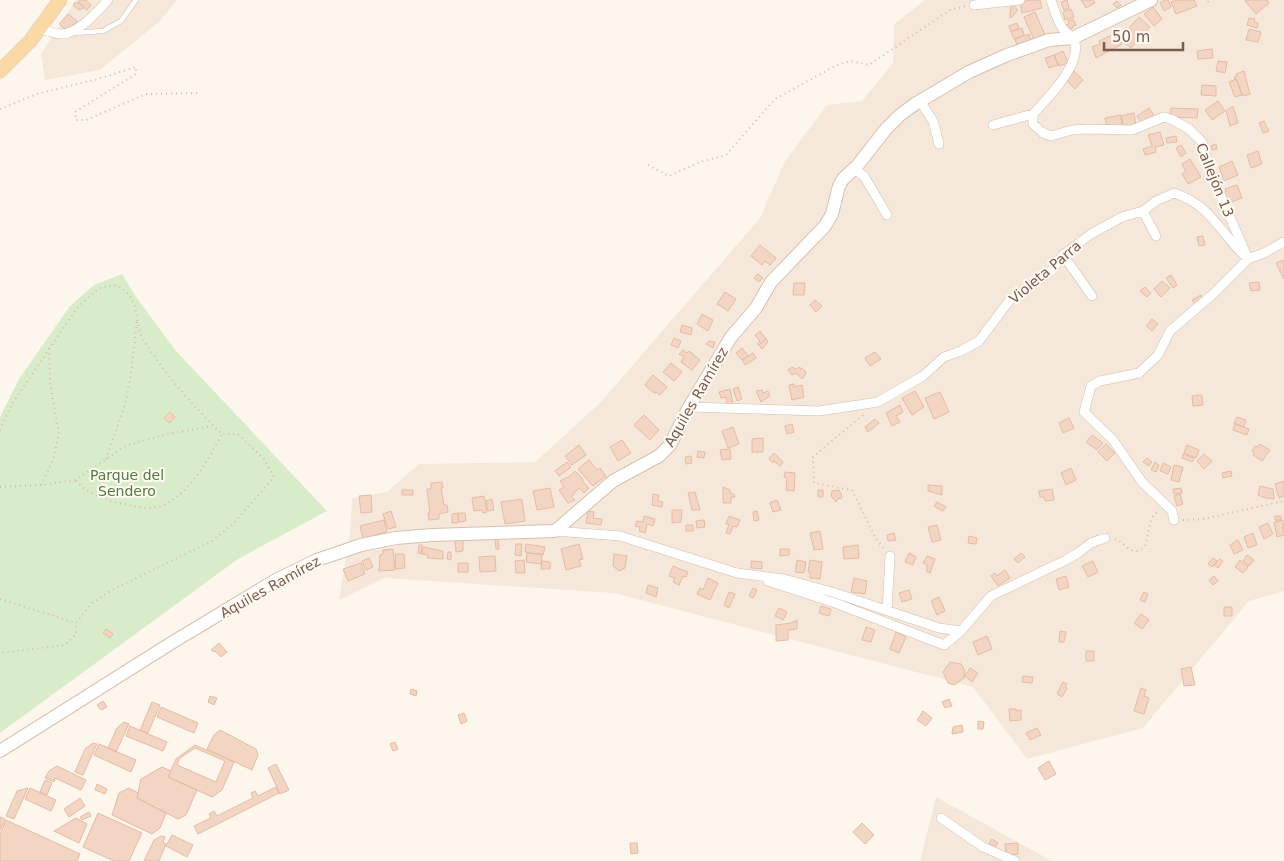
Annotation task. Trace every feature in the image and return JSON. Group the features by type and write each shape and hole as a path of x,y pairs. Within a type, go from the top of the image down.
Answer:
{"main road":[{"path":"0,71 39,30 60,0"}],"street":[{"path":"39,30 48,30 59,34 71,33 83,26 108,0"},
{"path":"974,4 1020,0"},
{"path":"993,125 1033,114 1050,96 1072,65 1077,49 1073,38 1062,28 1051,0"},
{"name":"Aquiles Ramírez","path":"0,751 181,637 276,580 317,560 361,545 405,537 555,530 613,481 659,456 665,450 674,439 689,407 731,338 756,308 771,282 829,220 839,186 886,129 900,116 920,101 969,72 1049,40 1073,38 1152,0"},
{"path":"920,101 933,122 939,144"},
{"name":"Callejón 13","path":"1033,114 1033,124 1042,133 1051,136 1072,130 1132,130 1164,117 1190,129 1202,142 1210,171 1248,258"},
{"path":"854,169 864,176 887,215"},
{"name":"Violeta Parra","path":"689,407 819,411 878,402 924,376 944,357 961,351 979,341 1009,301 1052,270 1063,255 1091,234 1122,217 1143,211 1156,201 1174,193 1187,197 1208,212 1235,247 1248,258"},
{"path":"1143,211 1156,236"},
{"path":"1174,520 1172,512 1142,482 1113,440 1084,412 1091,386 1100,381 1139,373 1158,355 1170,331 1213,294 1248,258 1264,253 1284,242"},
{"path":"1063,255 1092,296"},
{"path":"555,530 620,536 736,573 784,579 832,592 939,628 961,631"},
{"path":"746,574 838,604 944,645 961,631 991,596 1066,560 1090,543 1105,538"},
{"path":"887,611 890,556"},
{"path":"941,818 983,847 1016,861"}],"lane":[{"path":"71,33 103,31 121,21 136,0"}],"path":[{"path":"648,165 669,176 700,162 726,156 775,99 837,65 850,61 869,65 950,10 974,4"},
{"path":"0,109 37,94 98,79 136,67 136,74 75,112 76,120 86,120 146,94 199,93"},
{"path":"0,430 12,404 76,308 99,288 117,285 129,293 138,317 141,336 183,393 222,434 238,434 264,459 274,477 233,524 212,541 112,590 92,603 76,623 76,634 65,645 0,653"},
{"path":"106,459 125,405 138,317"},
{"path":"41,485 53,460 59,434 50,382 49,347"},
{"path":"864,414 813,457 814,483 852,490 876,539 890,556"},
{"path":"0,487 41,485 75,480 127,445 168,434 213,426"},
{"path":"75,480 81,487 113,501 140,508 158,507 172,500 189,485 203,467 222,434"},
{"path":"1105,538 1118,539 1126,546 1137,551 1142,549 1146,543 1150,520 1159,513 1174,520 1203,519 1284,501"},
{"path":"0,599 76,623"}],"shaded area":[{"path":"76,0 177,0 160,21 100,70 45,80 41,54"},
{"path":"925,0 1284,0 1284,591 1249,601 1143,728 1027,759 973,687 614,593 385,578 339,600 350,532 352,498 387,492 419,464 535,462 600,403 760,218 785,161 827,105 862,101 893,63 894,24"},
{"path":"936,797 1052,861 920,861"}],"green space":[{"name":"Parque del Sendero","path":"122,274 136,297 176,351 327,511 238,559 0,733 0,417 19,379 70,306 94,285"}],"building":[{"path":"86,0 91,5 87,10 78,2"},
{"path":"1040,0 1042,8 1022,13 1020,2"},
{"path":"1067,0 1069,8 1064,10 1061,2"},
{"path":"1081,0 1093,0 1095,3 1086,8"},
{"path":"1168,0 1171,7 1164,11 1160,3"},
{"path":"1194,0 1197,6 1176,14 1171,2"},
{"path":"1246,0 1267,0 1269,3 1256,14"},
{"path":"1117,1 1121,5 1117,8 1113,4"},
{"path":"75,2 77,4 78,2 84,8 79,10 73,5"},
{"path":"1011,4 1018,10 1011,18 1010,16"},
{"path":"1153,7 1162,19 1154,26 1144,14"},
{"path":"1071,9 1074,17 1065,20 1063,12"},
{"path":"1035,12 1045,35 1034,40 1024,17"},
{"path":"68,14 77,21 67,31 59,24"},
{"path":"1139,17 1150,27 1131,48 1123,41 1132,32 1128,29"},
{"path":"1249,18 1255,19 1254,22 1258,23 1257,28 1247,25"},
{"path":"1073,19 1076,25 1068,30 1066,25 1069,24 1068,21"},
{"path":"1017,23 1019,28 1011,32 1009,26"},
{"path":"1022,28 1024,35 1014,39 1011,32"},
{"path":"1249,29 1261,32 1258,42 1246,40"},
{"path":"1117,33 1122,44 1096,58 1092,47 1100,44 1099,41"},
{"path":"1029,34 1031,40 1017,45 1015,39"},
{"path":"1212,49 1213,58 1198,59 1197,51"},
{"path":"1063,51 1068,63 1059,66 1054,55"},
{"path":"1054,55 1058,65 1049,68 1045,58"},
{"path":"1218,61 1227,62 1225,73 1216,71"},
{"path":"1074,71 1083,80 1075,89 1066,80"},
{"path":"1244,71 1250,94 1243,96 1234,77 1237,76 1236,74"},
{"path":"1236,79 1242,95 1235,97 1229,82"},
{"path":"1202,85 1216,86 1216,96 1201,95"},
{"path":"1218,101 1225,111 1212,120 1205,110"},
{"path":"1233,106 1238,123 1230,126 1226,111"},
{"path":"1149,108 1155,117 1143,125 1137,116"},
{"path":"1171,108 1198,109 1197,118 1170,117"},
{"path":"1134,113 1136,126 1124,128 1121,116"},
{"path":"1121,115 1122,126 1107,128 1105,118"},
{"path":"1264,121 1269,131 1263,133 1259,123"},
{"path":"1160,132 1164,145 1155,147 1156,152 1145,155 1143,149 1152,146 1148,135"},
{"path":"1176,136 1177,142 1167,143 1166,138"},
{"path":"1216,144 1217,149 1212,150 1211,146"},
{"path":"1181,145 1186,153 1181,157 1176,148"},
{"path":"1258,151 1262,164 1251,168 1247,155"},
{"path":"1190,159 1201,177 1188,184 1182,174 1186,172 1182,164"},
{"path":"1232,161 1238,175 1224,181 1219,167"},
{"path":"1237,185 1242,198 1226,204 1222,193 1226,192 1225,189"},
{"path":"1203,236 1205,245 1199,246 1197,237"},
{"path":"760,245 776,258 770,265 765,261 762,265 751,256"},
{"path":"1284,260 1284,279 1276,263"},
{"path":"758,274 763,278 759,282 754,278"},
{"path":"1171,275 1177,285 1173,288 1166,278"},
{"path":"1162,281 1170,288 1161,297 1154,289"},
{"path":"1259,282 1260,290 1251,291 1249,283"},
{"path":"794,283 805,283 804,295 793,295"},
{"path":"1145,287 1151,293 1147,297 1140,291"},
{"path":"725,292 736,299 728,311 717,304"},
{"path":"1201,295 1204,300 1196,306 1192,300"},
{"path":"815,300 822,306 816,312 810,305"},
{"path":"702,314 713,320 708,331 697,324"},
{"path":"1152,319 1158,324 1152,331 1146,326"},
{"path":"682,325 692,328 691,335 680,332"},
{"path":"760,331 766,339 759,345 757,344 760,341 755,335"},
{"path":"674,338 681,341 678,348 671,345"},
{"path":"766,339 768,342 762,349 759,345"},
{"path":"709,341 715,342 713,348 706,344"},
{"path":"742,348 748,356 742,360 736,353"},
{"path":"683,350 687,353 689,351 700,360 692,370 681,362 684,357 679,354"},
{"path":"875,352 881,359 870,366 865,358"},
{"path":"753,353 756,358 745,365 742,360"},
{"path":"671,363 682,372 674,381 663,372"},
{"path":"792,367 796,369 799,367 806,374 802,379 796,373 792,375 788,370"},
{"path":"653,375 667,387 660,395 656,392 654,393 645,385"},
{"path":"794,384 794,387 802,385 804,397 792,400 789,385"},
{"path":"738,387 742,399 737,401 733,389"},
{"path":"730,389 733,403 727,404 726,397 721,398 719,392"},
{"path":"762,390 763,393 768,391 770,396 761,402 756,391"},
{"path":"915,391 924,407 912,415 902,398"},
{"path":"940,392 949,412 934,419 925,398"},
{"path":"1202,395 1203,405 1193,406 1192,396"},
{"path":"900,405 903,412 896,416 900,422 892,426 886,413"},
{"path":"170,412 175,417 169,423 164,418"},
{"path":"644,415 659,430 650,440 634,425"},
{"path":"1237,417 1246,420 1244,427 1234,423"},
{"path":"1069,418 1074,428 1063,433 1059,423"},
{"path":"875,419 879,423 868,432 865,427"},
{"path":"792,424 794,432 787,434 785,426"},
{"path":"1235,424 1249,429 1247,435 1233,430"},
{"path":"733,427 739,444 728,448 722,431"},
{"path":"1092,435 1103,443 1097,450 1086,442"},
{"path":"763,438 763,452 752,452 752,439"},
{"path":"622,440 631,453 618,461 610,447"},
{"path":"1106,444 1115,453 1107,461 1098,452"},
{"path":"1260,444 1270,450 1262,461 1253,455 1254,452 1252,451 1255,446 1258,447"},
{"path":"579,445 586,455 572,465 565,456"},
{"path":"1187,445 1199,450 1196,458 1184,453"},
{"path":"730,449 731,459 722,460 720,450"},
{"path":"698,451 705,452 704,458 697,457"},
{"path":"774,453 783,462 780,466 769,459"},
{"path":"1183,454 1194,458 1192,462 1182,458"},
{"path":"1204,454 1212,461 1204,469 1197,461"},
{"path":"691,456 692,463 686,464 685,457"},
{"path":"1147,458 1152,462 1149,466 1143,462"},
{"path":"589,460 597,470 600,468 606,476 593,486 578,469"},
{"path":"567,462 571,467 559,476 555,471"},
{"path":"1155,462 1159,465 1156,472 1151,470"},
{"path":"1163,463 1171,467 1168,474 1160,471"},
{"path":"1174,465 1183,467 1179,482 1171,480"},
{"path":"1071,468 1076,480 1066,485 1061,473"},
{"path":"575,471 589,488 584,493 579,488 571,497 575,500 568,503 559,490 564,487 560,481"},
{"path":"1231,471 1232,476 1223,478 1222,473"},
{"path":"785,472 795,473 794,491 786,490 787,478 784,477"},
{"path":"1284,481 1284,496 1279,498 1275,484"},
{"path":"442,482 443,488 441,488 444,505 447,505 448,512 439,514 439,519 429,520 427,489 431,489 431,483"},
{"path":"928,485 942,486 942,495 928,491"},
{"path":"1260,486 1273,489 1274,499 1258,495"},
{"path":"723,487 730,490 731,494 734,494 735,497 731,497 731,503 723,503"},
{"path":"550,488 554,507 537,510 533,491"},
{"path":"1181,488 1182,493 1174,494 1173,489"},
{"path":"1052,489 1054,500 1045,501 1044,497 1040,497 1039,491"},
{"path":"402,490 413,490 413,495 402,495"},
{"path":"818,490 823,490 823,497 818,497"},
{"path":"839,490 842,496 836,502 831,496 832,491"},
{"path":"695,492 700,510 692,510 688,493"},
{"path":"653,494 659,495 658,501 663,502 662,507 652,505"},
{"path":"1180,494 1183,504 1177,506 1174,496"},
{"path":"371,495 372,512 361,513 359,496"},
{"path":"484,496 487,512 483,513 482,510 474,511 472,498"},
{"path":"492,499 494,510 488,511 486,501"},
{"path":"522,499 525,521 505,524 501,502"},
{"path":"777,500 781,510 773,512 770,503"},
{"path":"937,502 946,507 943,511 934,506"},
{"path":"672,510 682,510 681,522 672,523"},
{"path":"391,511 396,527 388,529 383,514"},
{"path":"588,511 594,512 593,518 602,519 601,525 586,523"},
{"path":"757,511 759,520 754,521 753,512"},
{"path":"458,513 458,523 452,523 452,514"},
{"path":"458,513 465,513 466,521 459,522"},
{"path":"644,516 655,519 653,526 647,524 645,533 639,531 640,527 635,526 637,521 643,522"},
{"path":"729,516 740,520 737,527 733,526 730,534 726,533 729,524 726,524"},
{"path":"1275,516 1281,516 1281,520 1275,520"},
{"path":"384,520 387,532 363,538 360,526"},
{"path":"704,520 705,527 697,528 696,521"},
{"path":"1283,520 1284,535 1277,537 1274,522"},
{"path":"1268,523 1273,534 1264,539 1259,527"},
{"path":"686,525 693,525 693,531 686,531"},
{"path":"937,525 941,540 932,542 928,527"},
{"path":"820,531 823,549 814,550 810,533"},
{"path":"894,533 896,540 888,541 887,535"},
{"path":"1253,533 1257,545 1248,548 1244,537"},
{"path":"969,536 977,538 976,544 968,543"},
{"path":"463,539 463,551 456,552 455,540"},
{"path":"495,539 498,539 499,549 496,549"},
{"path":"1238,540 1243,550 1234,554 1230,545"},
{"path":"516,544 522,544 521,556 515,555"},
{"path":"526,544 545,547 543,555 525,552"},
{"path":"579,544 583,559 579,560 581,566 566,570 561,549"},
{"path":"419,545 422,545 421,554 418,553"},
{"path":"858,545 859,558 844,559 843,547"},
{"path":"423,547 443,551 443,559 427,558 428,555 422,554"},
{"path":"393,549 395,570 379,571 380,555 383,554 383,550"},
{"path":"780,549 789,549 789,555 780,556"},
{"path":"448,552 451,552 451,560 447,559"},
{"path":"527,553 542,554 541,564 526,562"},
{"path":"909,553 916,557 913,565 905,562"},
{"path":"1021,553 1025,557 1018,563 1014,559"},
{"path":"395,554 404,554 405,568 396,569"},
{"path":"614,554 627,556 625,568 619,571 613,566"},
{"path":"1247,555 1254,560 1249,566 1243,561"},
{"path":"495,556 496,571 480,572 479,557"},
{"path":"927,556 935,559 930,573 927,572 927,565 923,563"},
{"path":"369,558 373,567 366,570 362,561"},
{"path":"1213,558 1217,561 1212,567 1208,564"},
{"path":"1220,559 1223,561 1218,568 1214,565"},
{"path":"524,560 525,573 516,573 515,561"},
{"path":"797,560 806,562 804,573 795,572"},
{"path":"810,560 822,562 820,579 810,578 810,572 808,572"},
{"path":"1240,560 1248,567 1243,573 1235,567"},
{"path":"542,561 550,562 550,569 541,569"},
{"path":"751,561 762,562 762,569 751,568"},
{"path":"1093,561 1098,572 1088,577 1082,566"},
{"path":"361,563 365,574 348,581 343,569"},
{"path":"458,563 468,563 468,572 458,572"},
{"path":"673,566 688,572 686,577 683,576 679,585 673,582 675,578 669,576"},
{"path":"1005,570 1010,578 998,586 991,576 995,573 997,576"},
{"path":"1066,576 1069,587 1059,590 1056,579"},
{"path":"1214,576 1218,581 1213,585 1209,580"},
{"path":"708,578 718,583 710,600 697,594 700,588 703,590"},
{"path":"854,578 867,581 865,594 851,592"},
{"path":"648,585 658,588 656,597 646,593"},
{"path":"753,588 757,590 753,598 749,596"},
{"path":"909,590 912,599 902,602 899,593"},
{"path":"729,592 735,594 729,608 724,605"},
{"path":"1144,592 1148,594 1145,602 1140,600"},
{"path":"939,597 945,611 937,615 931,601"},
{"path":"821,606 831,609 829,616 819,613"},
{"path":"1224,607 1232,607 1232,616 1224,616"},
{"path":"779,608 787,612 783,620 775,616"},
{"path":"1141,614 1149,620 1142,629 1134,623"},
{"path":"797,620 797,629 788,630 788,640 776,641 776,625 791,623"},
{"path":"866,627 875,630 871,642 862,640"},
{"path":"106,629 113,634 110,638 103,633"},
{"path":"1060,631 1066,632 1064,642 1059,642"},
{"path":"896,632 906,637 899,653 890,649"},
{"path":"987,636 992,649 978,655 973,642"},
{"path":"219,643 227,652 221,657 211,650"},
{"path":"1086,651 1094,651 1094,661 1086,661"},
{"path":"950,662 961,664 965,671 964,678 954,685 948,683 943,672"},
{"path":"1191,667 1195,685 1184,686 1181,669"},
{"path":"970,668 978,673 972,682 965,676"},
{"path":"1023,676 1033,677 1032,683 1022,682"},
{"path":"1063,682 1067,684 1065,687 1067,688 1062,697 1057,694"},
{"path":"1141,688 1146,690 1144,696 1149,698 1144,714 1134,711"},
{"path":"411,689 417,691 416,696 410,694"},
{"path":"210,696 217,698 214,705 208,702"},
{"path":"949,699 952,706 945,708 942,702"},
{"path":"103,701 107,707 101,710 97,705"},
{"path":"152,702 160,705 148,733 140,730"},
{"path":"161,707 198,723 194,733 157,717"},
{"path":"1009,709 1021,710 1021,720 1010,721"},
{"path":"923,711 932,718 926,726 917,720"},
{"path":"464,713 467,721 461,724 458,715"},
{"path":"978,721 984,722 983,729 978,729"},
{"path":"124,722 129,724 116,752 108,748 117,728"},
{"path":"962,725 963,732 952,734 953,727"},
{"path":"130,726 167,742 163,751 126,736"},
{"path":"1037,728 1041,735 1030,740 1026,733"},
{"path":"220,730 256,749 258,755 252,770 207,749 214,735"},
{"path":"395,742 398,749 393,751 390,744"},
{"path":"93,743 97,744 83,775 75,772 85,749"},
{"path":"99,744 136,760 131,772 94,755"},
{"path":"195,745 234,762 222,790 212,797 168,777 176,759","holes":["195,748 225,761 216,782 177,765 180,758"]},
{"path":"1049,761 1056,774 1045,780 1038,768"},
{"path":"276,764 289,790 280,794 268,768"},
{"path":"57,766 86,780 81,790 55,778 54,782 45,778 49,771"},
{"path":"162,767 171,771 168,777 197,790 186,815 178,819 137,798 141,779"},
{"path":"45,780 52,783 47,795 40,792"},
{"path":"97,784 107,789 105,794 95,790"},
{"path":"276,787 279,793 198,834 194,826 211,818 209,814 214,811 217,816 253,798 251,793 255,791 258,796"},
{"path":"28,788 14,819 6,816 17,791"},
{"path":"30,788 56,800 51,811 25,799"},
{"path":"129,788 138,793 137,798 166,813 160,828 152,834 112,815 119,793"},
{"path":"80,798 85,806 69,817 64,809"},
{"path":"89,812 91,816 82,820 80,817"},
{"path":"98,813 142,833 129,861 114,861 83,847"},
{"path":"0,817 5,819 0,830"},
{"path":"76,818 87,824 79,843 54,831"},
{"path":"6,820 80,854 77,861 0,861 0,834"},
{"path":"862,823 874,835 865,844 853,832"},
{"path":"172,835 193,845 187,857 166,846"},
{"path":"161,836 165,837 163,842 166,844 159,861 144,861 154,840"},
{"path":"992,839 998,843 995,847 989,843"},
{"path":"630,843 637,843 638,853 631,854"},
{"path":"1018,843 1018,854 1006,855 1005,844"}]}
